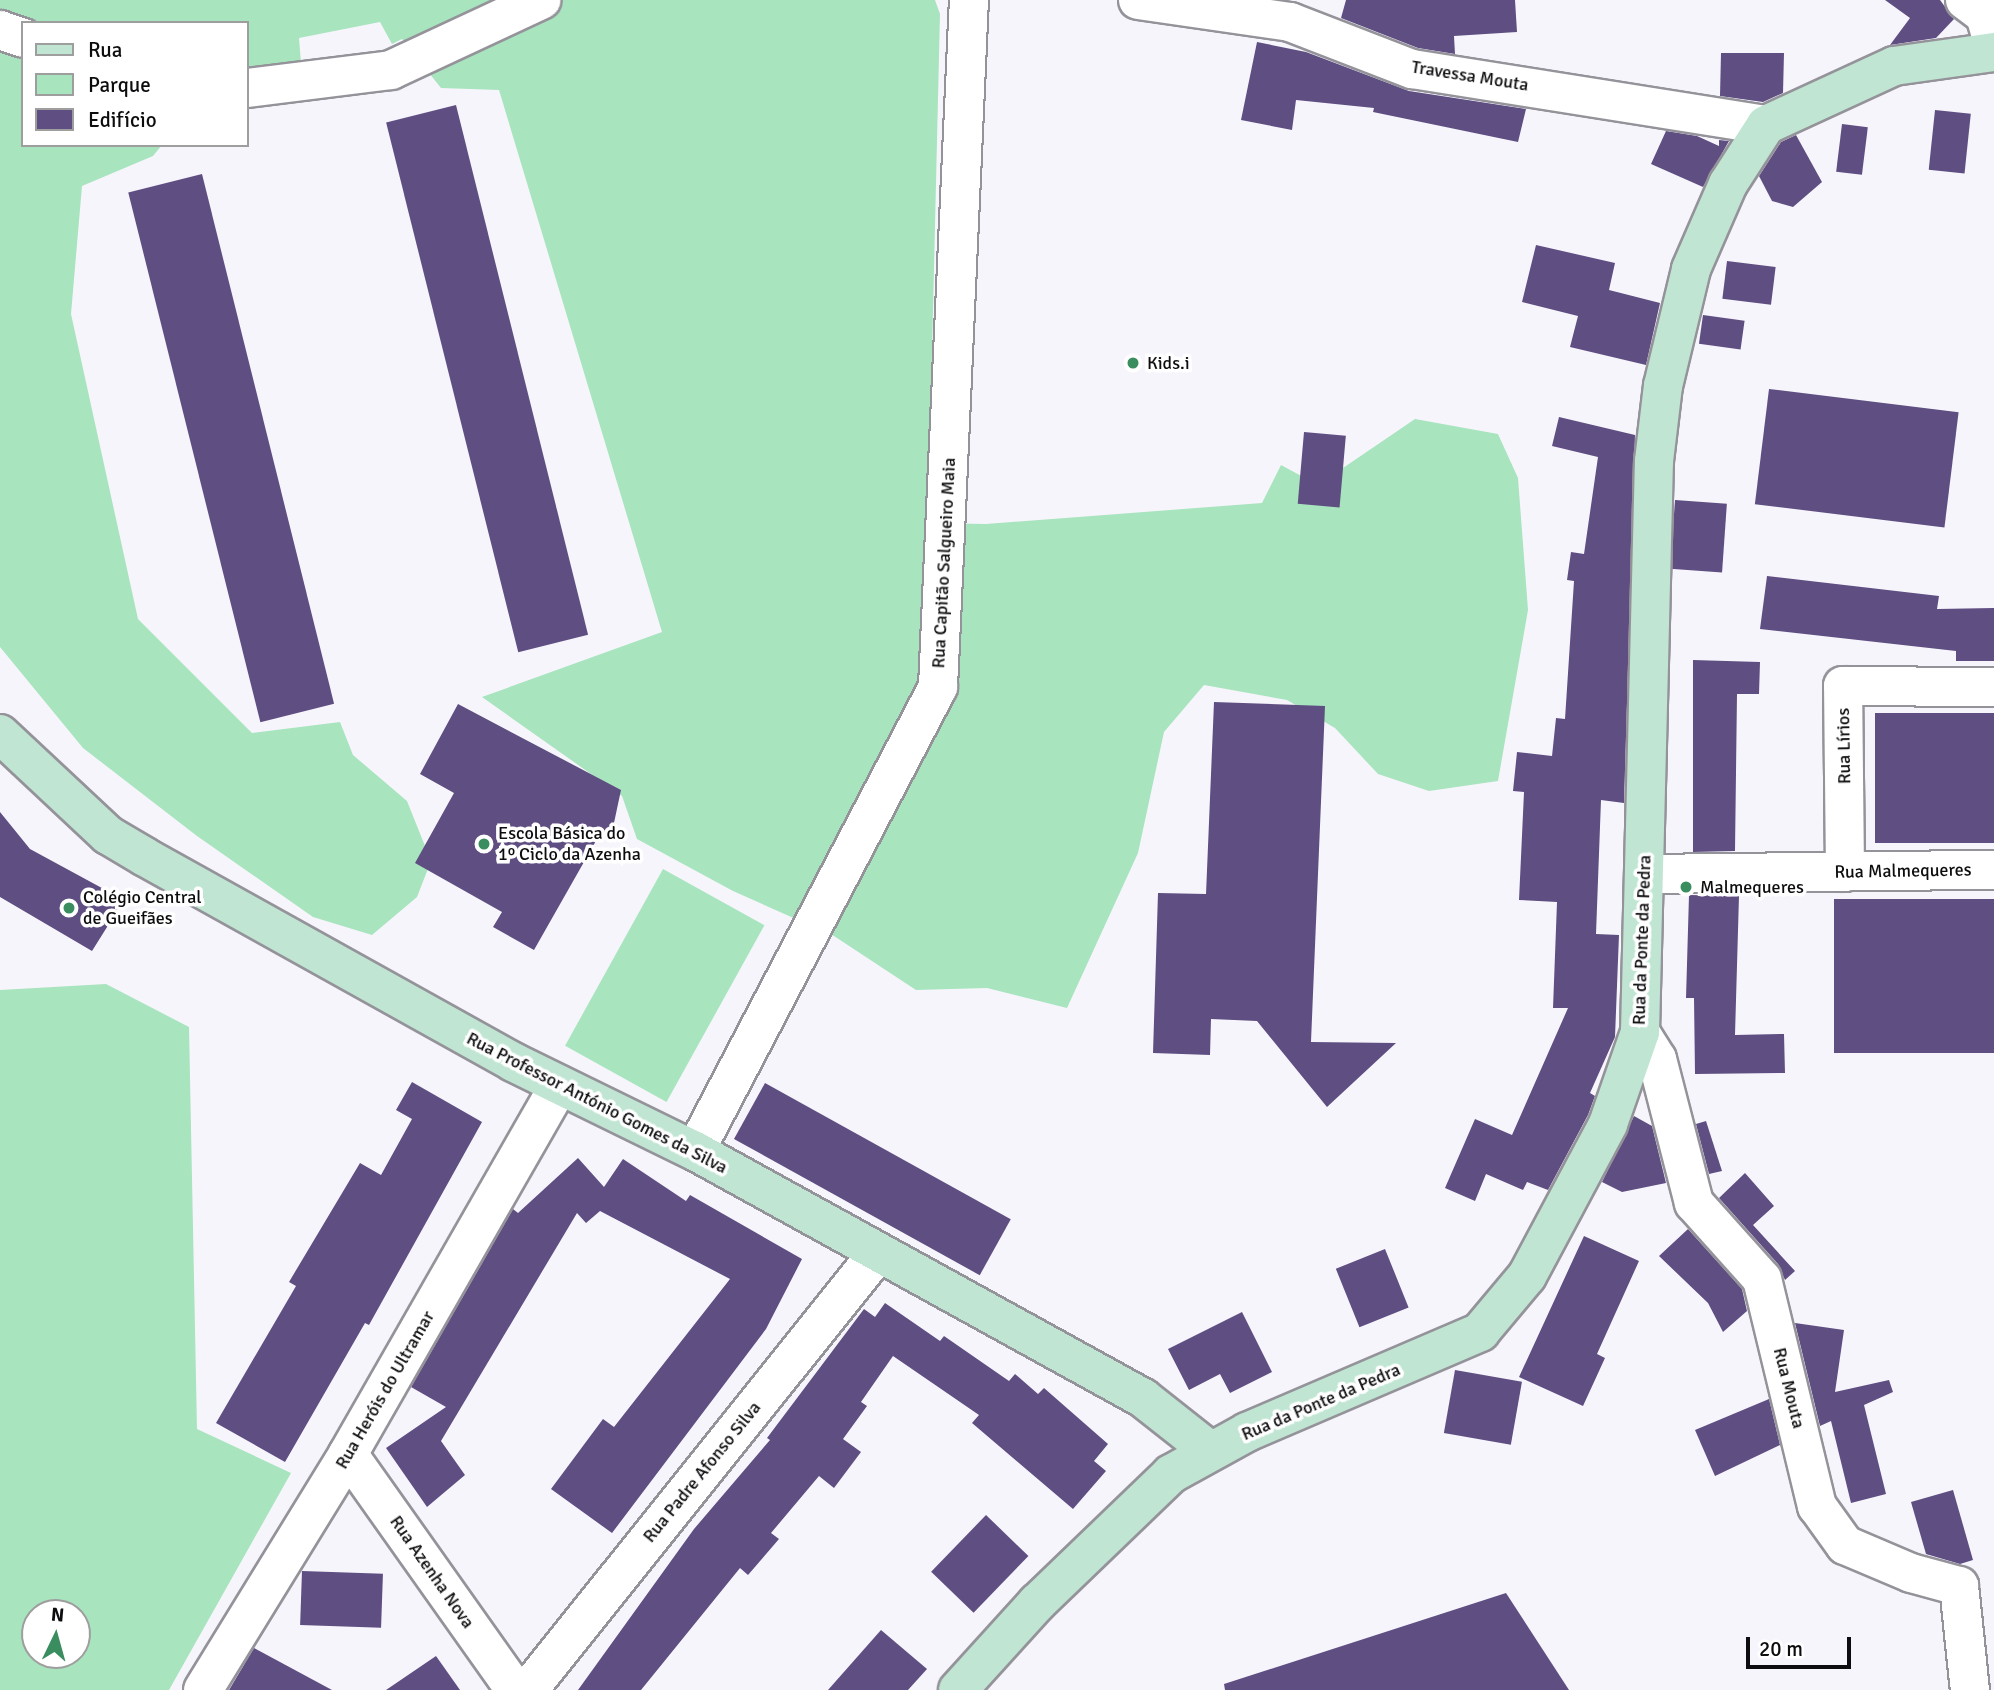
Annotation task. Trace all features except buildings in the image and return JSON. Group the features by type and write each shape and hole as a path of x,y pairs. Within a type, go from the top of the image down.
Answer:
{"street":[{"path":"248,88 391,70 541,0"},
{"name":"Rua Capitão Salgueiro Maia","path":"695,1151 938,687 969,0"},
{"name":"Travessa Mouta","path":"1138,0 1290,22 1412,69 1766,125"},
{"path":"1965,0 1985,15 1994,46"},
{"path":"0,30 21,37"},
{"path":"1766,125 1894,66 1994,52"},
{"name":"Rua da Ponte da Pedra","path":"958,1690 1121,1520 1171,1474 1210,1451 1480,1332 1527,1276 1608,1124 1640,1032 1654,461 1663,386 1690,269 1728,184 1766,125"},
{"name":"Rua Lírios","path":"1845,872 1843,687 1994,687"},
{"name":"Rua Professor António Gomes da Silva","path":"0,734 108,835 559,1085 695,1151 877,1254 1143,1398 1210,1451"},
{"name":"Rua Malmequeres","path":"1645,874 1994,870"},
{"name":"Rua Mouta","path":"1640,1032 1657,1059 1694,1203 1762,1279 1817,1506 1845,1545 1911,1573 1959,1586 1970,1690"},
{"name":"Rua Heróis do Ultramar","path":"203,1690 348,1454 559,1085"},
{"name":"Rua Padre Afonso Silva","path":"528,1690 877,1254"},
{"name":"Rua Azenha Nova","path":"348,1454 515,1690"}],"green space":[{"path":"0,0 935,0 940,14 928,523 986,524 1262,503 1281,465 1318,485 1415,419 1498,434 1518,478 1528,610 1498,781 1429,791 1378,774 1335,728 1287,700 1204,685 1164,732 1138,853 1067,1008 987,988 916,990 834,936 733,891 637,839 622,796 482,697 662,632 499,90 441,88 402,39 392,44 380,22 299,38 301,63 248,67 248,21 21,21 21,147 160,147 153,156 82,186 71,314 138,619 252,733 340,722 353,755 407,801 431,861 417,897 372,935 313,917 197,836 83,748 0,647"},
{"path":"663,869 764,925 667,1102 565,1046"},
{"path":"106,984 189,1027 197,1429 291,1473 169,1690 0,1690 0,990"}],"place":[{"name":"Kids.i","path":"1133,363"},
{"name":"Escola Básica do 1º Ciclo da Azenha","path":"484,844"},
{"name":"Malmequeres","path":"1686,887"},
{"name":"Colégio Central de Gueifães","path":"69,908"}]}
